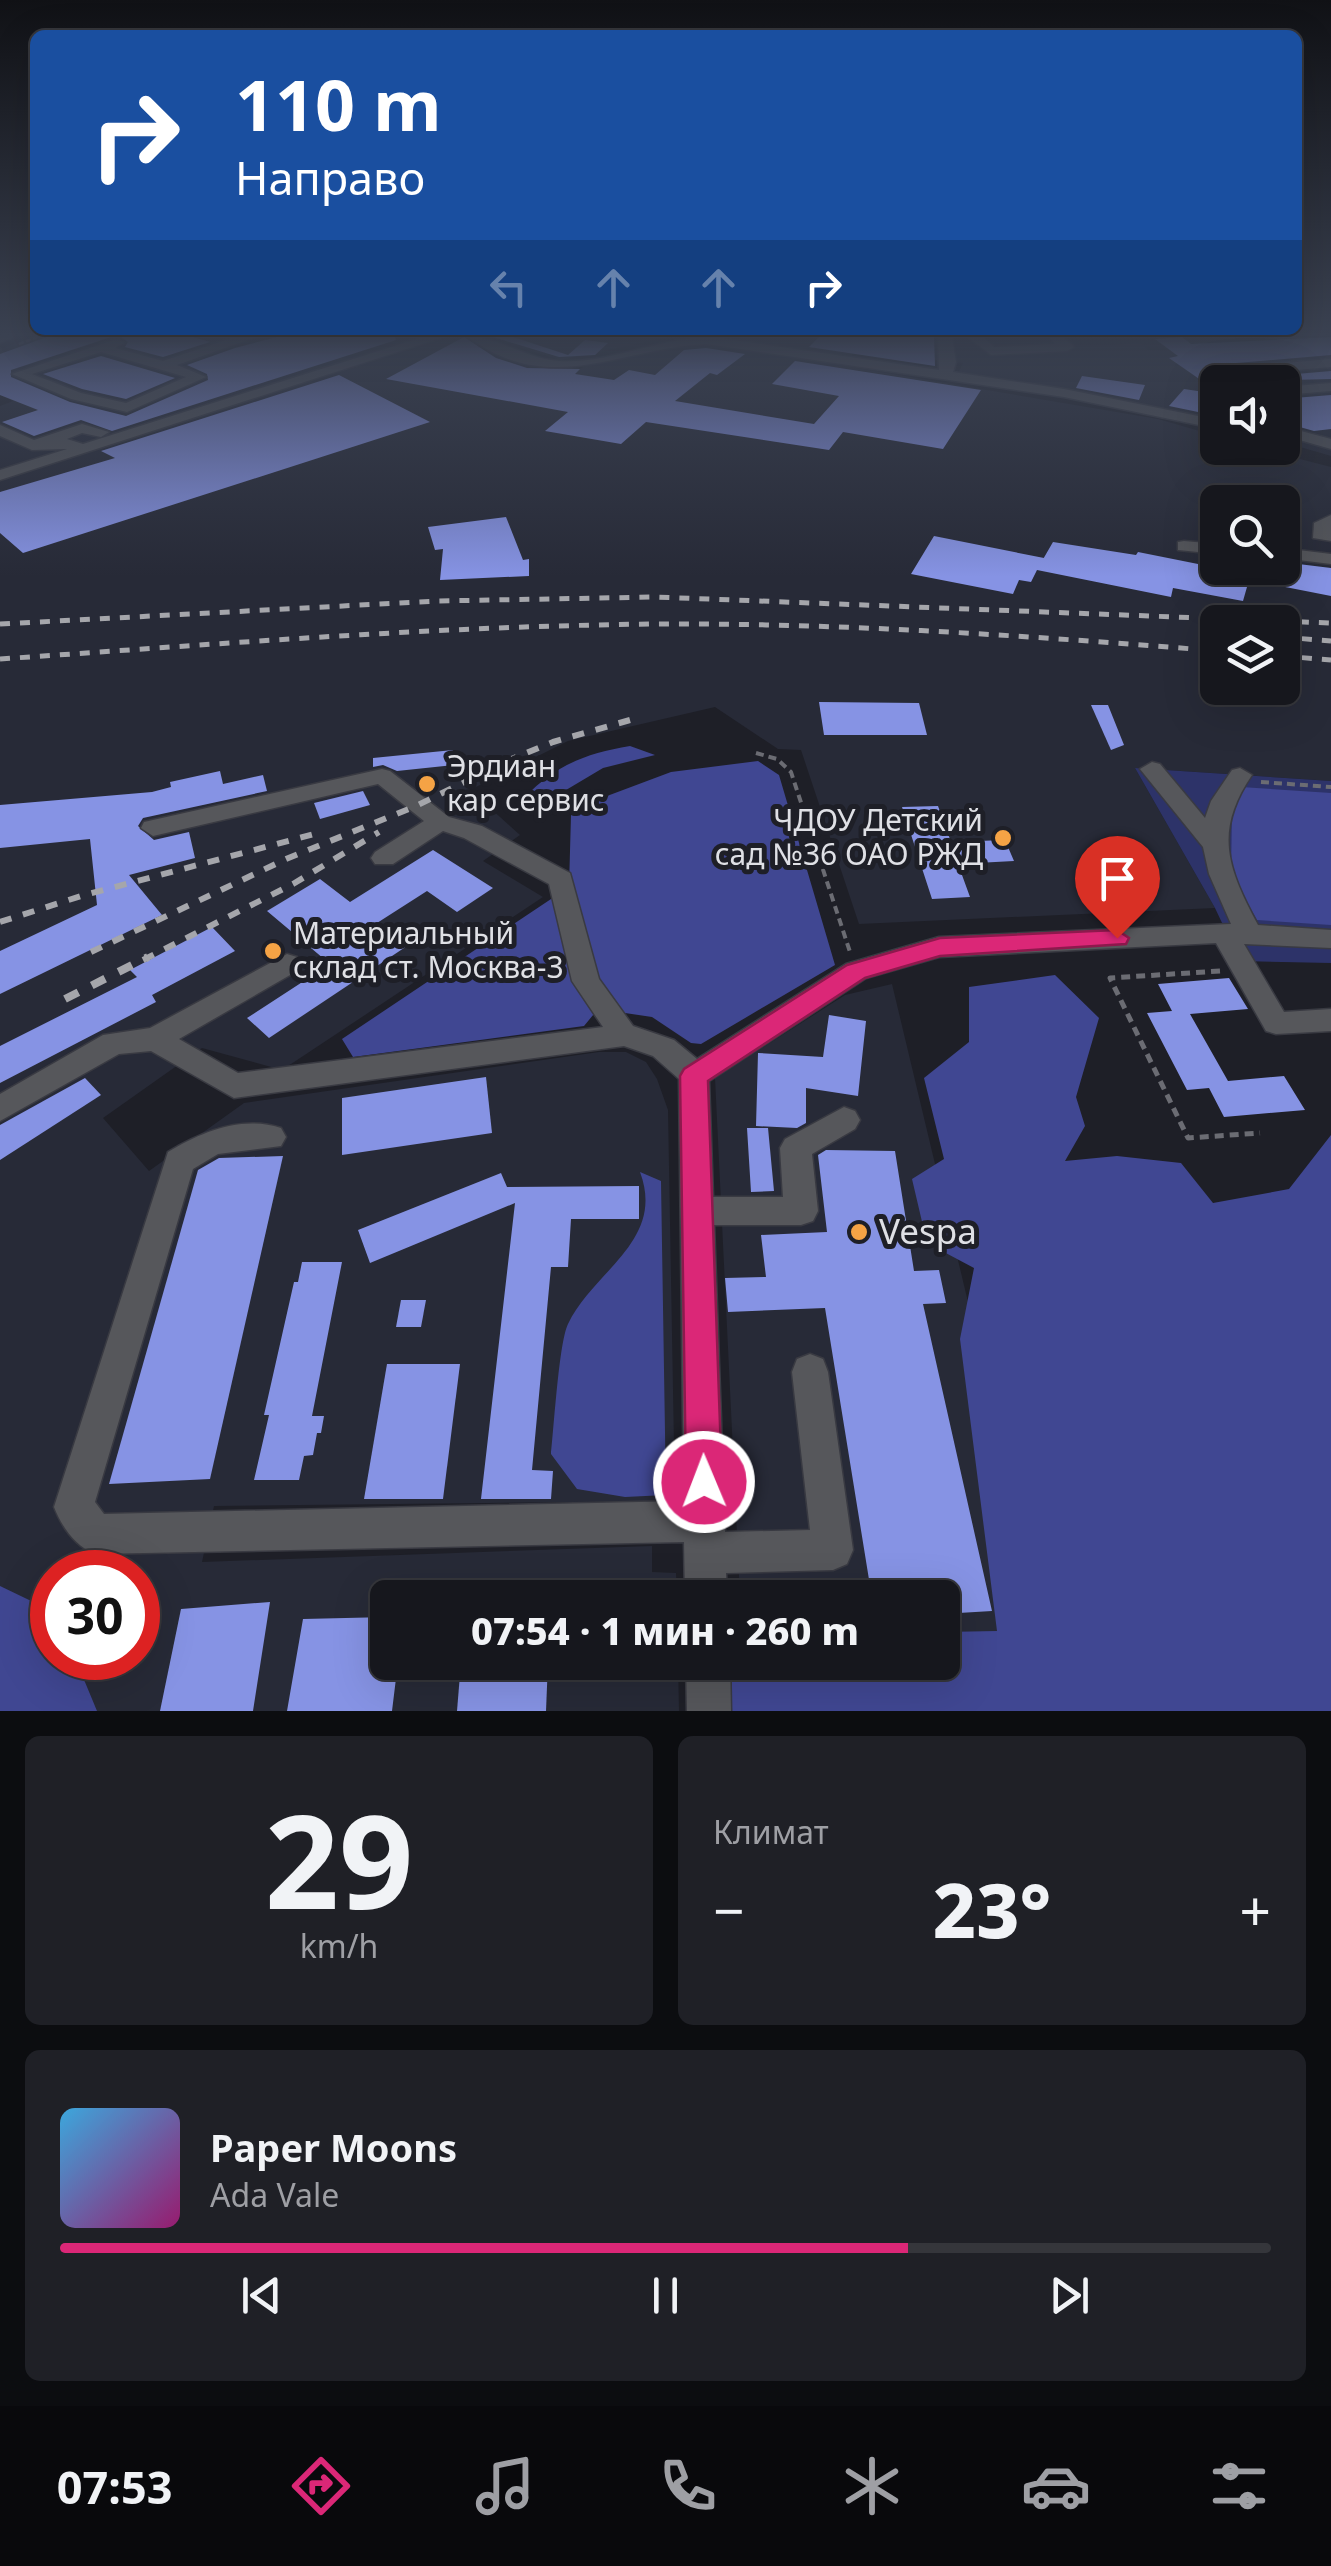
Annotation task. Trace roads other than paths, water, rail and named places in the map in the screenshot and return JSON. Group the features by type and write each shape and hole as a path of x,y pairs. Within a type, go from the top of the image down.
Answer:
{"street":[{"path":"0,475 190,417"},
{"path":"52,442 60,435 83,428 101,432"},
{"path":"0,430 32,445 70,443 84,451"},
{"path":"1300,435 1331,444"},
{"path":"1300,453 1331,461"},
{"path":"1331,520 1320,527 1318,534 1331,536"},
{"path":"1184,546 1200,547"},
{"path":"1300,556 1331,559"},
{"path":"1152,769 1214,844"},
{"path":"153,828 382,776 440,822 474,832 561,878 586,981 624,1035"},
{"path":"1238,778 1219,806 1214,844 1245,969 1276,1023 1331,1020"},
{"path":"384,858 440,822"},
{"path":"694,1076 856,971 940,947 1237,933 1331,939"},
{"path":"0,1109 113,1042 155,1040 287,964"},
{"path":"155,1040 234,1086 624,1035 653,1040 676,1052 694,1076 706,1580"},
{"path":"697,1210 801,1211 796,1148 844,1120"},
{"path":"270,1137 212,1140 179,1161 74,1506 95,1534 705,1537 832,1550 810,1372"},
{"path":"708,1680 709,1711"}],"railway":[{"path":"0,624 437,601 656,597 1331,623"},
{"path":"0,659 411,632 658,624 938,632 1200,650"},
{"path":"1300,638 1331,641"},
{"path":"1300,657 1331,660"},
{"path":"91,952 286,859 416,806 509,760 553,742 630,720"},
{"path":"143,960 293,884 379,832"},
{"path":"0,922 81,896 318,833"},
{"path":"65,999 148,957"}],"place":[{"name":"Эрдиан кар сервис","path":"427,784"},
{"name":"ЧДОУ Детский сад №36 ОАО РЖД","path":"1003,838"},
{"name":"Материальный склад ст. Москва-3","path":"273,951"},
{"name":"Vespa","path":"859,1232"}]}
